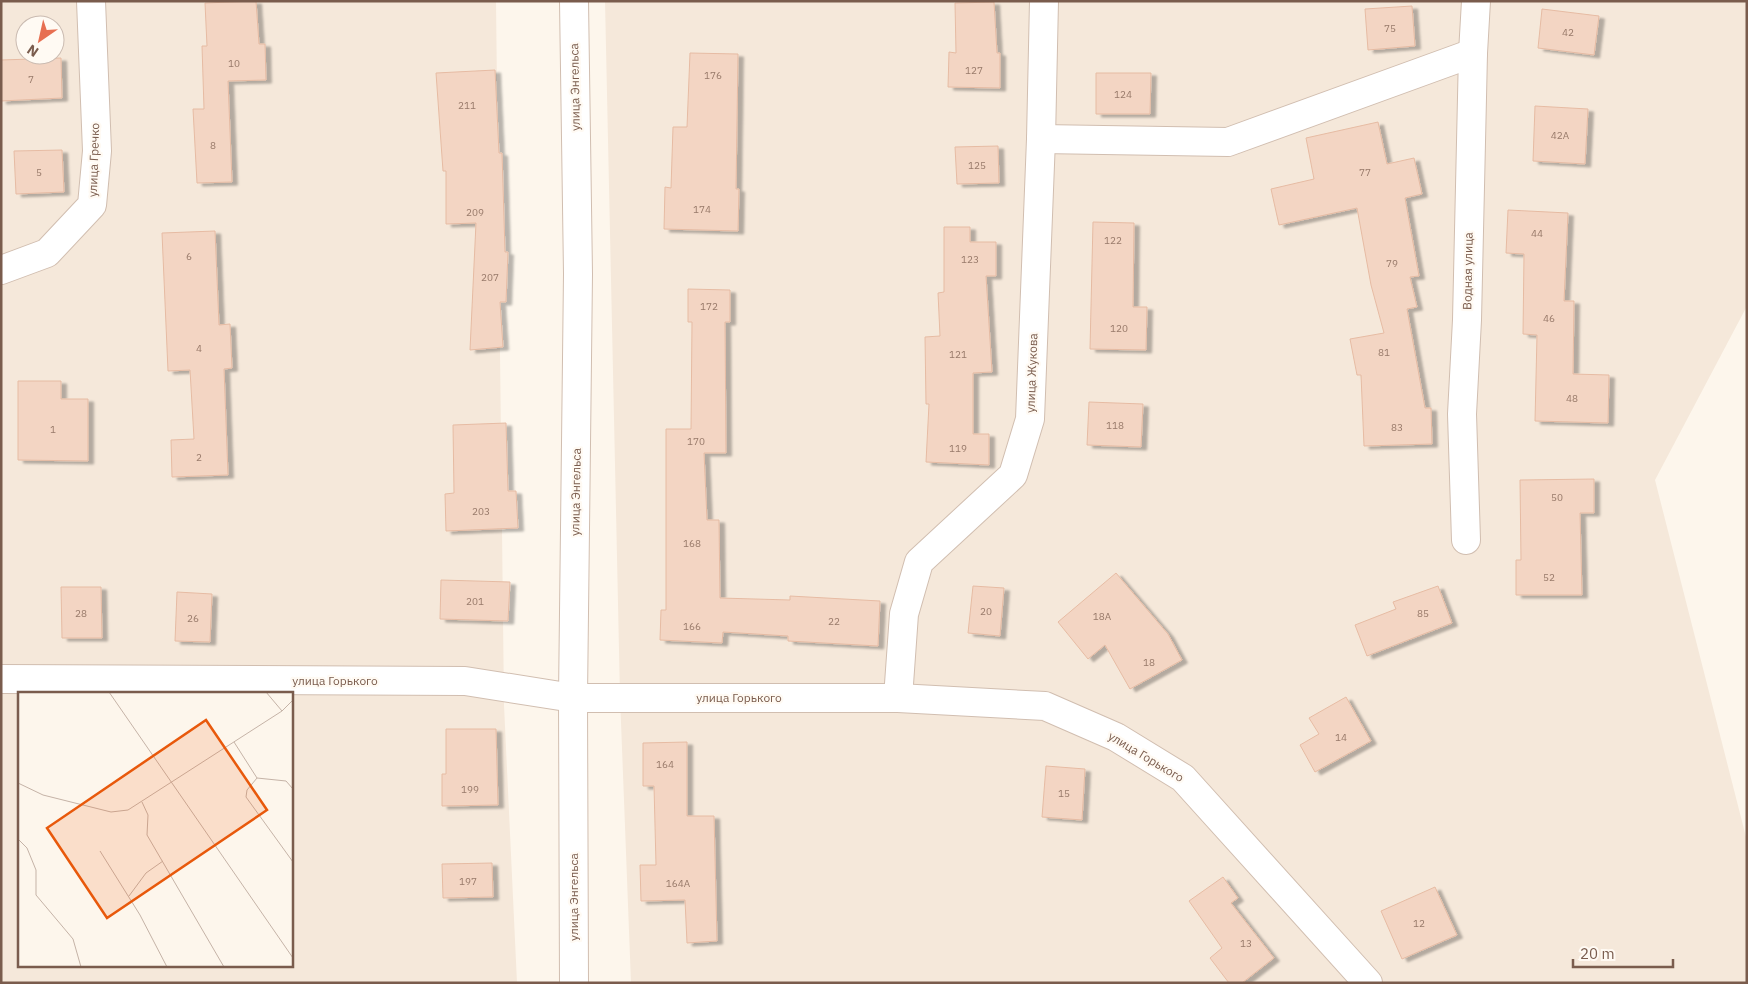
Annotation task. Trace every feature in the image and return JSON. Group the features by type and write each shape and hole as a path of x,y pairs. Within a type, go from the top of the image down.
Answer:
{"street":[{"name":"улица Гречко","path":"1,270 47,253 92,205 97,151 90,1"},
{"name":"улица Энгельса","path":"574,1 578,274 573,698 574,983"},
{"name":"улица Жукова","path":"898,698 904,614 919,562 1013,475 1030,419 1042,139 1044,1"},
{"name":"Водная улица","path":"1466,540 1462,414 1467,320 1473,53 1476,1"},
{"path":"1042,139 1228,142 1473,53"},
{"name":"улица Горького","path":"1,679 465,682 573,698 898,698 1045,706 1116,737 1183,778 1368,983"}],"shaded area":[{"path":"1,1 496,1 504,705 517,983 1,983"},
{"path":"605,1 1747,1 1747,306 1655,480 1747,841 1747,983 631,983 620,696"}],"building":[{"path":"256,1 259,44 265,44 266,80 228,81 232,182 197,183 193,109 204,109 202,46 207,46 205,3"},
{"path":"994,2 997,53 1000,53 1000,88 948,87 949,52 956,53 955,3"},
{"path":"1412,6 1415,46 1368,50 1365,9"},
{"path":"1542,9 1599,16 1594,55 1538,48"},
{"path":"690,53 738,54 736,189 739,189 738,231 664,229 665,187 671,188 673,127 687,127"},
{"path":"1,60 15,60 15,65 61,65 62,98 1,101"},
{"path":"495,70 499,153 502,153 505,252 508,252 506,302 500,302 503,347 470,350 476,223 446,224 446,171 443,171 436,73"},
{"path":"1096,73 1151,73 1150,114 1096,114"},
{"path":"1535,106 1588,109 1585,164 1533,161"},
{"path":"1378,122 1387,164 1414,158 1422,194 1405,198 1419,276 1410,277 1417,307 1407,309 1425,408 1431,408 1432,444 1364,446 1361,375 1357,375 1350,339 1384,333 1371,285 1357,208 1279,225 1271,189 1314,179 1306,138"},
{"path":"998,146 999,183 957,184 955,147"},
{"path":"62,150 64,192 16,194 14,151"},
{"path":"1508,210 1568,213 1564,301 1574,301 1573,374 1609,375 1608,423 1535,421 1537,335 1523,334 1524,254 1506,253"},
{"path":"1093,222 1134,223 1133,307 1147,307 1146,350 1090,349"},
{"path":"944,227 970,227 970,242 996,242 996,276 986,276 992,372 973,373 973,434 989,434 989,465 926,462 929,404 926,404 925,337 940,336 938,293 944,292"},
{"path":"215,231 219,325 230,324 232,368 224,369 228,475 172,477 171,440 194,439 190,370 168,371 162,233"},
{"path":"688,289 730,290 730,322 725,322 726,453 704,453 707,520 719,520 720,598 790,600 790,596 880,601 878,646 788,641 788,636 723,632 722,643 660,640 661,610 666,610 666,429 691,429 692,322 688,322"},
{"path":"18,381 61,381 61,399 88,399 88,461 18,460"},
{"path":"1089,402 1143,404 1141,447 1087,445"},
{"path":"506,423 508,491 516,491 518,528 446,531 445,494 454,493 453,425"},
{"path":"1594,479 1594,513 1580,513 1582,595 1516,595 1516,560 1521,560 1520,480"},
{"path":"1116,573 1168,634 1182,660 1130,689 1105,645 1088,659 1058,622"},
{"path":"441,580 510,582 508,621 440,619"},
{"path":"973,586 1004,588 1000,636 968,633"},
{"path":"1438,586 1452,623 1367,656 1355,625 1396,609 1393,602"},
{"path":"61,587 101,587 102,638 62,638"},
{"path":"177,592 212,594 210,642 175,641"},
{"path":"1346,697 1371,741 1315,772 1300,745 1319,734 1309,718"},
{"path":"446,729 496,729 498,805 442,806 442,774 446,774"},
{"path":"687,742 687,816 714,816 717,941 687,943 685,900 641,901 640,865 656,865 654,786 643,786 643,743"},
{"path":"1046,766 1085,769 1082,820 1042,817"},
{"path":"492,863 493,897 443,898 442,864"},
{"path":"1223,877 1238,898 1231,903 1274,958 1242,983 1229,983 1210,958 1222,948 1189,901"},
{"path":"1435,887 1457,935 1402,959 1381,911"}]}
